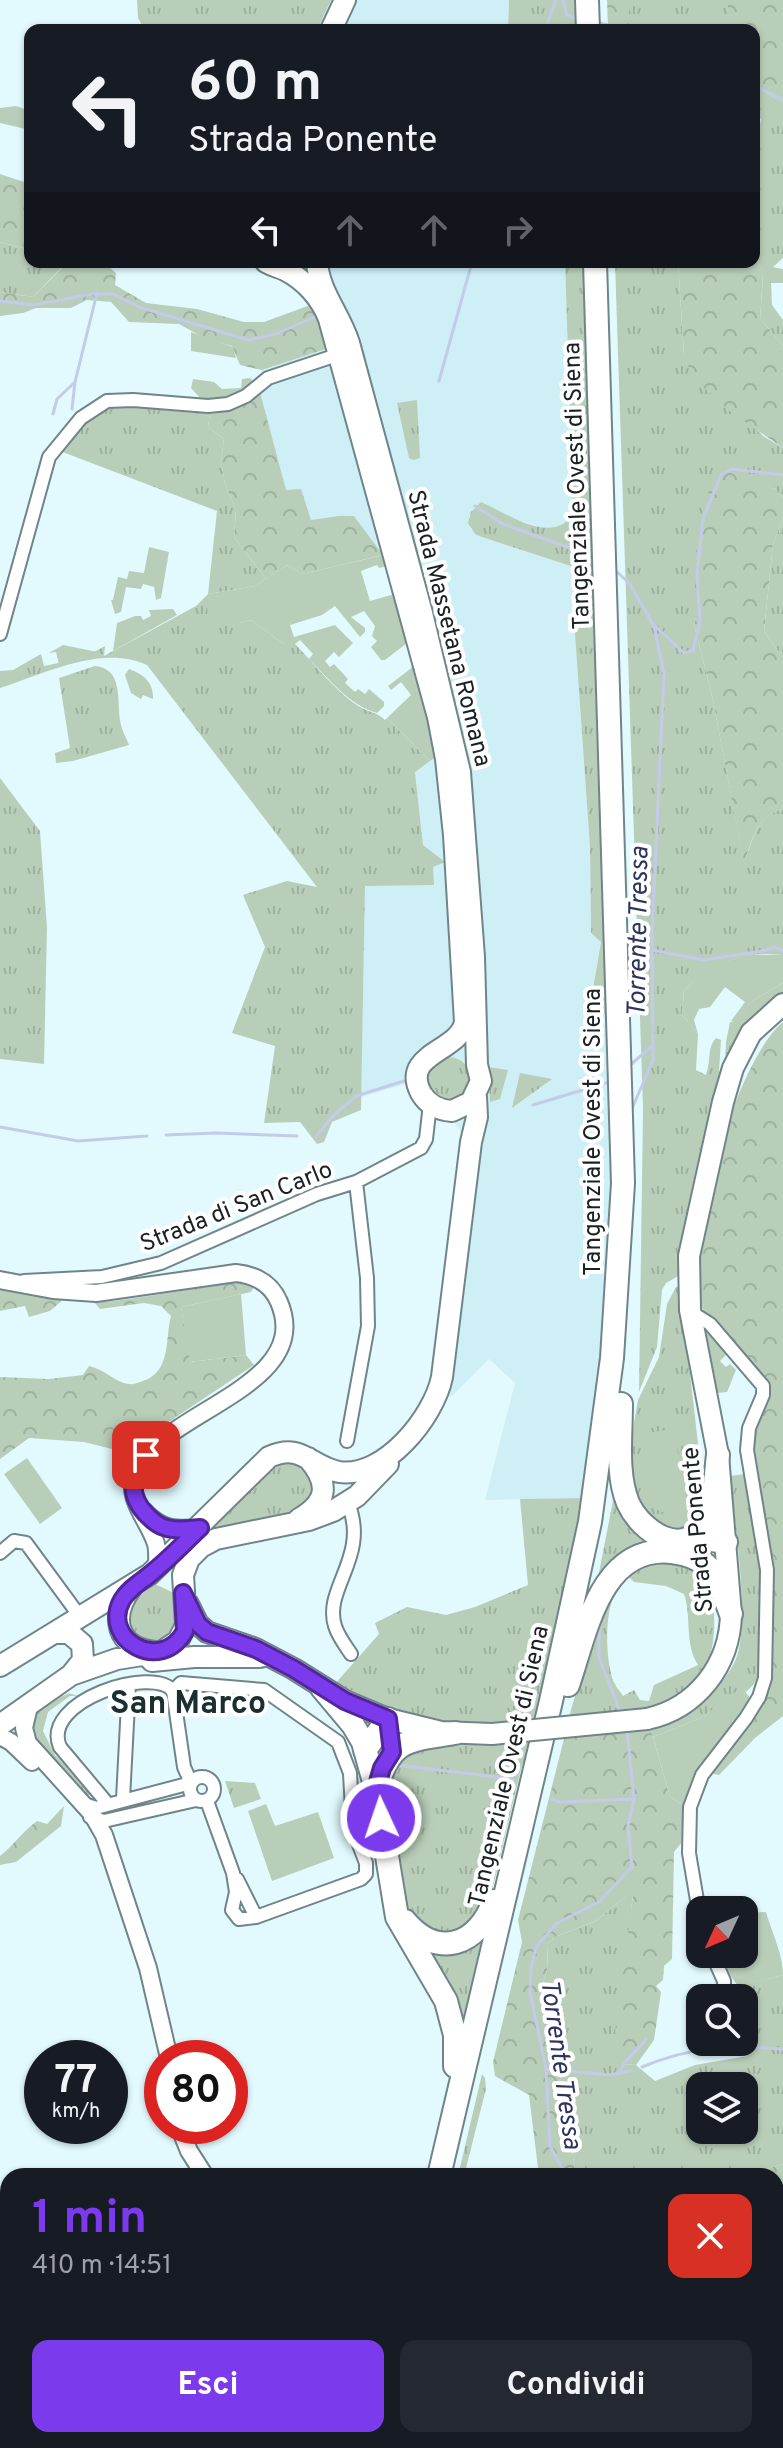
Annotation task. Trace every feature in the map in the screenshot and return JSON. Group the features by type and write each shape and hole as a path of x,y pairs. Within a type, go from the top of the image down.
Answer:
{"highway":[{"path":"587,0 588,24"},
{"path":"600,0 601,24"},
{"name":"Tangenziale Ovest di Siena","path":"441,2168 590,1522 602,1448 619,1272 623,1183 595,268"},
{"name":"Tangenziale Ovest di Siena","path":"456,2168 603,1524 621,1404 633,1265 635,1112 608,268"},
{"path":"621,1404 625,1493 634,1513 656,1544"},
{"path":"692,1546 710,1511 718,1455"},
{"path":"568,1685 606,1583 629,1560 656,1544 692,1546 726,1542"},
{"path":"692,1546 711,1571 731,1614"},
{"path":"322,1688 353,1725 365,1750 376,1789 402,1929 440,1988 451,2015 456,2047 454,2110"},
{"path":"365,1750 388,1719"},
{"path":"388,1719 392,1752"},
{"path":"376,1789 382,1768 392,1752 419,1739 455,1733"},
{"path":"396,1908 412,1930 428,1940 454,1942 471,1936 489,1917 517,1840"}],"main road":[{"path":"334,24 345,0"},
{"name":"Strada Massetana Romana","path":"278,268 302,282 321,302 331,324 416,628 446,759 459,901 465,1022 461,1034 424,1059 419,1068 418,1088 430,1104"},
{"name":"Strada Massetana Romana","path":"318,268 320,282 340,318 349,343 457,755 471,893 477,1065 481,1081 476,1097 477,1117 471,1142 440,1385 425,1416 396,1450"},
{"name":"Strada Ponente","path":"183,1593 203,1628 224,1640 272,1657 354,1706 425,1729 492,1734 647,1719 678,1708 707,1682 723,1657 731,1614 718,1455 691,1317 688,1275 691,1244 728,1086 739,1055 751,1033 783,1004"},
{"path":"441,1048 462,1050 477,1065"},
{"path":"430,1104 444,1111 452,1111 466,1106 476,1097"},
{"path":"452,1111 471,1142"},
{"path":"0,1666 131,1588 157,1569 269,1457 288,1451 307,1456 332,1470 349,1472 368,1468 396,1450"},
{"path":"71,1675 117,1659 161,1652 178,1641 185,1631 183,1593 186,1566 193,1553 208,1542 319,1517 352,1499 386,1467 396,1450"},
{"path":"295,1521 314,1509 322,1492 320,1475 307,1456"},
{"path":"349,1472 356,1484 352,1499"},
{"path":"131,1588 118,1612 121,1631 134,1646 194,1657"},
{"path":"0,1725 30,1702 54,1689 81,1663 84,1649 74,1636 65,1632 55,1633"},
{"path":"54,1689 135,1664 194,1657 272,1657"}],"street":[{"path":"0,634 49,457 81,418 107,401 208,406 228,404 246,396 268,378 340,354"},
{"name":"Strada di San Carlo","path":"8,1282 120,1274 161,1263 329,1190 356,1182 421,1148 426,1139 430,1104"},
{"path":"347,1441 368,1326 367,1278 356,1182"},
{"path":"8,1282 96,1293 236,1273 263,1282 278,1299 285,1330 279,1350 234,1394 166,1437 150,1451 134,1477 133,1491 140,1516 157,1546 157,1569"},
{"path":"691,1317 699,1317 710,1324 763,1386 762,1398 749,1428 747,1450 767,1570 767,1667 763,1688 746,1718 702,1775 690,1807 687,1830 696,1896"},
{"path":"351,1654 336,1630 333,1616 355,1541 352,1499"},
{"path":"137,1505 163,1527 175,1530 200,1528"},
{"path":"0,1553 14,1541 26,1543 81,1618"},
{"path":"107,1803 62,1749 57,1731 65,1716 93,1695 129,1685 160,1681 173,1691 191,1794 202,1800 233,1873 256,1917"},
{"path":"173,1691 181,1683 264,1690 333,1738 342,1750 350,1773 353,1829 366,1863 365,1876 256,1917 239,1919 233,1914 232,1907 236,1892 233,1873"},
{"path":"123,1799 129,1685"},
{"path":"30,1702 24,1728 28,1743 105,1830 148,1968 165,2040"},
{"path":"0,1736 11,1742 105,1830"},
{"path":"41,1772 52,1778 105,1830"},
{"path":"81,1803 92,1808 191,1783 201,1777 212,1781 215,1792 202,1800 105,1830"},
{"path":"186,2144 200,2168"}],"shaded area":[{"path":"331,0 509,0 508,24 320,24"},
{"path":"256,268 565,268 573,513 564,525 556,528 543,528 475,506 469,517 471,529 482,537 590,572 573,606 590,847 591,933 601,941 589,1011 611,1015 611,1281 585,1498 485,1500 515,1383 489,1359 451,1397 440,1385 462,1139 460,1130 451,1119 428,1115 416,1106 405,1084 361,1097 365,886 444,862 423,846 415,771 438,754 388,554 383,555 354,516 311,520 286,491 260,392 266,381 262,370 329,348 320,320 302,292 286,281 261,273"}],"green space":[{"path":"137,0 331,0 320,24 141,24"},
{"path":"509,0 577,0 579,24 508,24"},
{"path":"607,0 629,0 629,24 608,24"},
{"path":"629,0 728,0 728,24 629,24"},
{"path":"728,0 783,0 783,103 760,90 760,24 728,24"},
{"path":"760,90 783,103 783,258 773,267 783,269 783,283 771,283 772,305 783,320 783,345 760,319 763,276 760,266"},
{"path":"16,106 24,109 24,129 0,123 0,108"},
{"path":"0,174 24,182 24,248 0,242"},
{"path":"0,242 24,248 24,268 61,268 33,297 0,292"},
{"path":"760,265 763,275 760,319 783,345 783,448 732,413 693,378 684,355 678,268 760,268"},
{"path":"62,268 111,268 116,273 115,285 146,303 197,309 244,322 264,322 313,304 329,348 262,370 240,365 232,346 206,339 179,324 129,322 111,302 87,300 71,308 36,308 0,316 0,292 33,297"},
{"path":"565,268 587,268 611,1015 589,1012 601,942 591,933 590,847 573,606 589,572 482,537 475,534 468,523 471,512 481,502 516,519 542,527 565,523 573,513"},
{"path":"615,268 678,268 684,355 763,436 783,448 783,498 775,489 753,482 694,624 713,700 744,862 761,823 783,809 783,955 755,955 729,961 706,973 684,991 682,1015 698,1034 696,1070 706,1075 711,1046 716,1038 721,1040 717,1103 680,1275 666,1283 662,1290 657,1347 639,1392 643,1109"},
{"path":"191,332 233,347 236,358 191,351"},
{"path":"250,378 254,382 248,387 218,399 203,401 191,388 193,379 214,382 222,389 241,388 242,379"},
{"path":"260,392 286,490 301,489 311,520 354,516 383,555 302,574 287,565 266,579 234,537 236,510 225,484 221,461 224,439 208,427 210,414 233,410"},
{"path":"417,400 420,458 413,460 409,458 397,403"},
{"path":"130,404 210,414 208,427 224,439 221,461 225,484 236,510 234,537 266,579 255,586 208,594 217,511 60,451 89,419"},
{"path":"723,470 775,489 783,498 783,518 773,544 764,631 778,651 783,653 783,809 761,823 744,864 713,700 694,624 695,562 700,519 705,500"},
{"path":"783,518 783,653 778,651 764,631 773,544"},
{"path":"149,547 169,552 161,598 156,600 154,587 143,584 141,589 126,587 121,612 115,614 111,600 118,577 127,579 129,571 144,573"},
{"path":"388,554 391,565 379,568 377,565 361,571 370,601 398,593 411,640 385,660 381,660 371,647 377,641 372,636 375,626 364,611 351,617 365,628 360,637 335,606 322,615 290,625 294,637 335,625 353,643 339,657 334,652 325,661 330,667 334,664 348,679 345,683 355,692 358,689 365,694 369,689 384,702 377,713 357,704 340,690 309,659 313,654 300,640 295,644 284,644 251,620 239,623 207,620 208,594 255,586 287,565 302,574"},
{"path":"208,594 239,623 251,620 284,644 295,644 344,696 385,720 387,718 430,761 415,772 423,845 445,862 433,867 434,885 365,886 361,1110 332,1122 324,1142 317,1144 300,1122 264,1123 275,1046 232,1033 265,947 243,895 287,881 317,887 147,665 130,659 92,659 0,688 0,671 13,670 41,654 44,666 83,658 105,646 104,656 196,606"},
{"path":"173,609 177,615 113,651 117,623 135,616 141,616 143,620 151,616 149,610"},
{"path":"63,645 98,652 59,664 56,652 49,653"},
{"path":"95,666 104,668 114,679 121,723 129,745 56,763 55,753 70,748 59,678"},
{"path":"414,666 439,755 430,761 387,718 411,695 401,682 391,690 388,686"},
{"path":"129,669 147,680 153,699 143,695 141,699 131,693 125,675"},
{"path":"0,778 40,831 47,928 44,1064 0,1059"},
{"path":"752,955 783,955 783,983 752,1001 736,1023 731,1021 745,1002 725,987 710,1007 699,1009 694,1020 698,1034 682,1015 684,991 715,967"},
{"path":"783,983 783,996 725,1070 730,1022 736,1022 752,1001"},
{"path":"783,1022 783,1716 755,1738 719,1775 708,1773 748,1723 770,1655 752,1464 752,1430 766,1387 704,1312 698,1285 698,1249 705,1206 730,1116 765,1043"},
{"path":"449,1057 465,1063 471,1079 465,1095 449,1101 433,1095 427,1079 433,1063"},
{"path":"488,1067 508,1070 500,1099 490,1102"},
{"path":"520,1073 552,1079 512,1108"},
{"path":"241,1282 254,1287 251,1292 181,1307 191,1362 246,1355 254,1365 170,1421 132,1454 84,1442 29,1438 0,1459 0,1377 49,1379 83,1375 89,1366 120,1382 131,1384 148,1379 160,1367 166,1351 171,1316 161,1306 144,1303 100,1309 95,1303"},
{"path":"680,1286 705,1505 687,1535 643,1520 626,1469 638,1400 659,1357 667,1304 676,1287"},
{"path":"0,1287 64,1299 50,1311 29,1317 25,1306 0,1311"},
{"path":"241,1294 246,1355 190,1362 181,1307"},
{"path":"703,1333 714,1334 728,1353 720,1361 736,1370 727,1392 717,1393"},
{"path":"674,1429 687,1509 662,1512 639,1501 646,1433"},
{"path":"27,1458 62,1508 40,1524 4,1474"},
{"path":"285,1462 305,1467 314,1487 310,1501 299,1510 205,1532 272,1468"},
{"path":"745,1474 763,1563 761,1668 754,1684 746,1692 742,1688 701,1718 653,1737 649,1723 672,1720 698,1705 723,1680 737,1656 741,1639 742,1594 730,1476"},
{"path":"616,1485 652,1539 596,1588"},
{"path":"585,1498 538,1719 484,1724 439,1720 385,1706 334,1685 379,1634 375,1623 407,1607 446,1615 475,1607 528,1585 520,1499"},
{"path":"652,1556 682,1560 698,1569 706,1580 714,1611 708,1664 692,1688 664,1704 633,1712 569,1717 603,1597 622,1570","holes":["628,1576 634,1582 666,1586 684,1594 691,1648 698,1665 654,1685 649,1701 640,1700 634,1690 623,1696 613,1680 608,1656 608,1624 614,1595"]},
{"path":"155,1584 172,1592 178,1616 172,1633 154,1642 136,1635 128,1619 133,1600"},
{"path":"742,1687 752,1701 686,1807 670,1797 653,1737 701,1718"},
{"path":"69,1693 80,1697 70,1696 48,1712 43,1731 55,1755 93,1792 86,1797 48,1757 33,1733 32,1722 36,1712"},
{"path":"649,1723 670,1797 686,1807 683,1841 674,1852 672,1959 664,1966 663,1980 656,1986 661,1992 654,2040 636,2065 622,2064 615,2031 633,1895 627,1895 596,1921 555,1937 548,1944 547,1970 541,1988 549,2016 551,2045 560,2072 575,2168 538,2168 529,2095 495,2076 493,2062 522,1942 518,1920 565,1735"},
{"path":"531,1741 521,1769 487,1912 446,1939 406,1915 384,1792 403,1748"},
{"path":"225,1781 255,1783 261,1799 234,1808"},
{"path":"266,1804 275,1826 318,1812 334,1858 272,1881 248,1811"},
{"path":"64,1806 61,1826 16,1862 0,1865 0,1856 27,1830 37,1821 47,1824"},
{"path":"633,1894 626,1957 622,2064 636,2065 655,2081 695,2065 758,2056 758,1984 745,1984 783,1975 783,2164 770,2168 575,2168 560,2072 551,2045 549,2016 541,1988 547,1970 548,1944 555,1937 596,1921 627,1895"},
{"path":"758,1912 766,1912 783,1975 737,1984 725,1968 758,1968"},
{"path":"487,1928 465,2037 422,1943"},
{"path":"482,2074 486,2089 466,2168 460,2168"}],"waterway":[{"name":"Torrente Tressa","path":"547,24 556,0"},
{"path":"563,0 567,15 580,19"},
{"path":"595,22 604,24"},
{"path":"760,88 783,100"},
{"name":"Torrente Tressa","path":"439,381 470,268"},
{"path":"72,409 75,382 97,293"},
{"path":"0,301 34,305 92,294 113,294 139,307 248,340 276,334 317,316"},
{"path":"53,414 57,399 75,382"},
{"path":"656,627 684,653 693,651 700,621 697,574 703,519 721,475 731,469 783,475"},
{"name":"Torrente Tressa","path":"475,506 503,524 595,557"},
{"name":"Torrente Tressa","path":"615,570 630,584 654,626 664,673 652,934 653,1060 631,1111"},
{"path":"652,950 703,960 775,947 783,951"},
{"path":"628,1067 652,1046"},
{"path":"316,1137 332,1117 356,1096 404,1081"},
{"path":"533,1105 609,1082"},
{"path":"0,1127 78,1141 147,1136"},
{"path":"166,1135 297,1136"},
{"name":"Torrente Tressa","path":"599,1625 599,1657 621,1714"},
{"name":"Torrente Tressa","path":"561,2168 550,2146 546,2069 530,1992 531,1968 536,1947 557,1923 599,1902 632,1867 628,1826 634,1799 627,1729"},
{"path":"397,1765 513,1779"},
{"path":"552,1799 560,1802 632,1799"},
{"path":"620,2073 646,2039"},
{"path":"642,2067 695,2051 746,2047 783,2049"},
{"path":"546,2069 609,2075 631,2071"}],"district":[{"name":"San Marco","path":"188,1702"}],"route":[{"path":"146,1455 133,1481 137,1505 163,1527 175,1530 200,1528 157,1569 131,1588 118,1612 123,1635 134,1646 144,1650 161,1652 173,1646 185,1631 183,1593 198,1624 207,1632 256,1649 354,1706 388,1719 392,1752 382,1768 376,1789 381,1818"}]}
